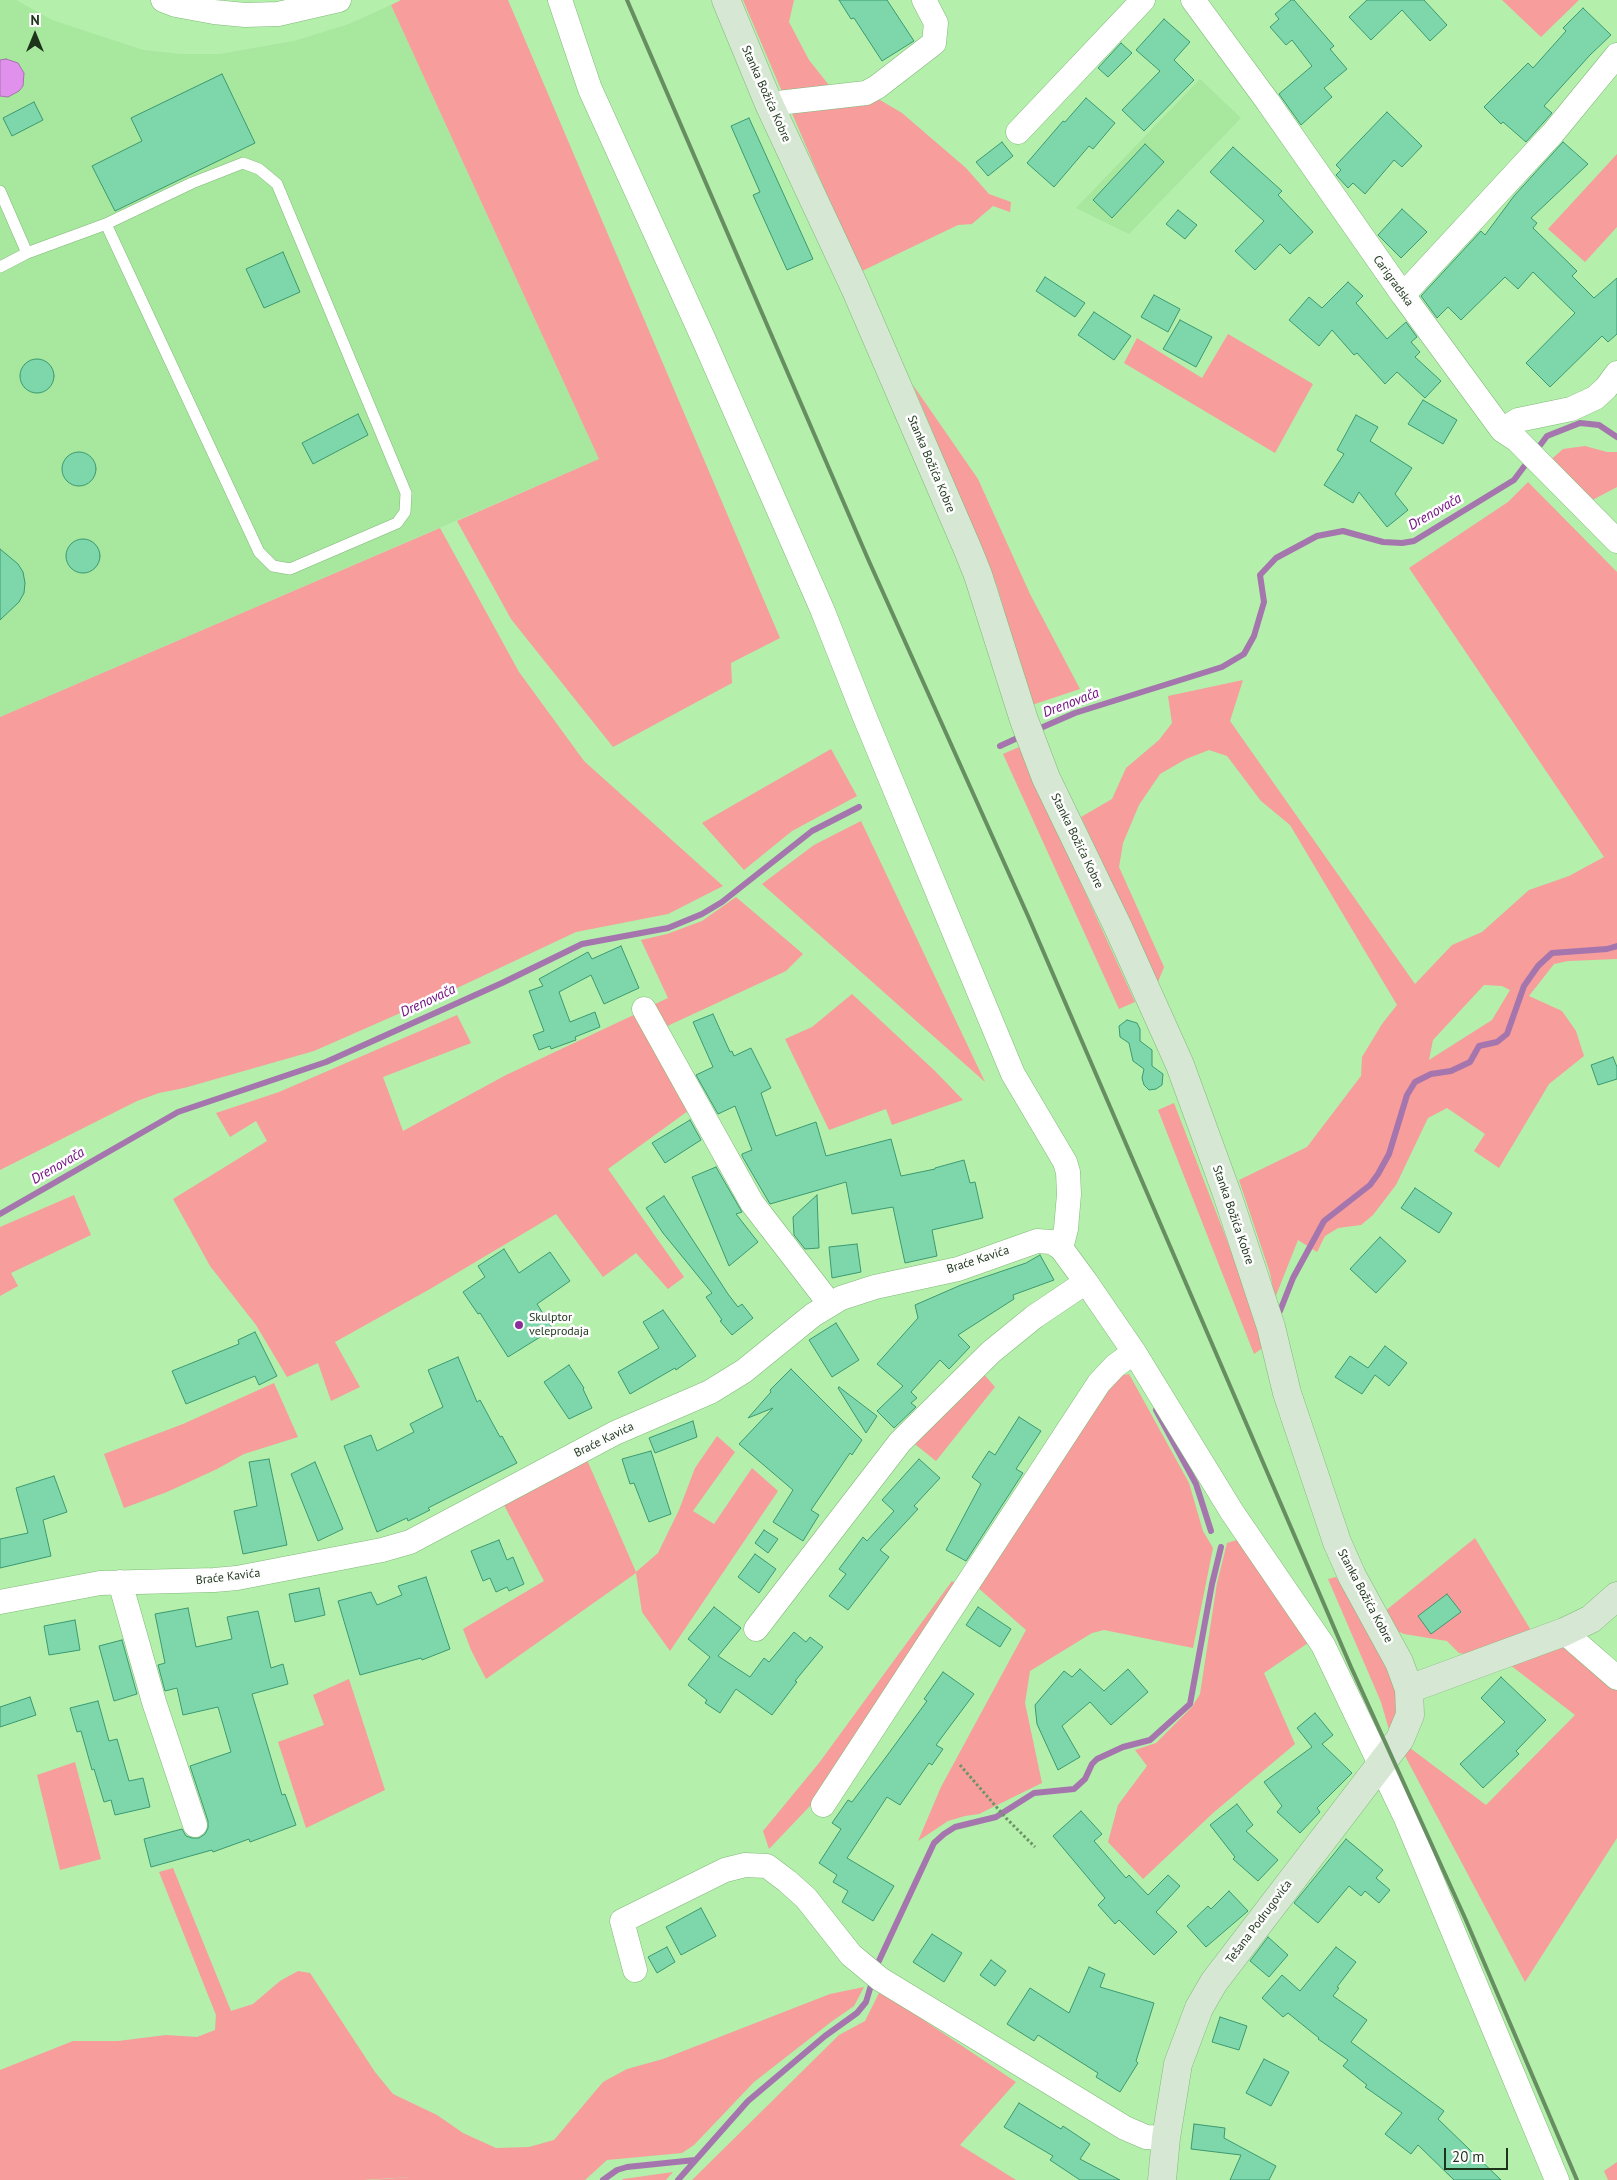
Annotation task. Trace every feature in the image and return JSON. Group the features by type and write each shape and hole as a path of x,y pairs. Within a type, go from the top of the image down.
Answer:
{"street":[{"path":"163,0 176,5 214,12 245,15 278,14 338,0"},
{"path":"560,0 590,89 704,340 822,609 1013,1074 1065,1162 1068,1172 1069,1194 1066,1230 1060,1248 1134,1352 1232,1512 1322,1645 1353,1705 1380,1767 1405,1816 1557,2180"},
{"name":"Stanka Božića Kobre","path":"726,0 769,104 855,288 968,550 981,584 1024,720 1046,778 1160,1018 1180,1066 1230,1203 1271,1327 1287,1393 1337,1542 1352,1576 1399,1662 1409,1689"},
{"path":"769,104 866,93 877,87 934,43 936,23 924,0"},
{"path":"1018,132 1143,0"},
{"name":"Carigradska","path":"1193,0 1268,102 1403,295 1510,435 1617,541"},
{"path":"1403,295 1553,134 1617,55"},
{"path":"1510,435 1518,420 1571,409 1595,398 1606,388 1617,373"},
{"path":"644,1009 752,1203 830,1304"},
{"name":"Braće Kavića","path":"0,1602 80,1587 120,1582 237,1578 382,1550 410,1542 615,1434 710,1392 744,1371 813,1315 830,1304 856,1292 958,1269 1036,1241 1051,1242 1060,1248"},
{"path":"756,1629 900,1442 991,1352 1034,1317 1086,1282"},
{"path":"823,1805 1099,1383 1115,1366 1134,1352"},
{"path":"120,1582 154,1702 195,1825"},
{"path":"1409,1689 1564,1632 1591,1618 1617,1596"},
{"path":"1564,1632 1617,1678"},
{"name":"Tešana Podrugovića","path":"1162,2180 1166,2138 1178,2064 1205,1995 1380,1767 1406,1727 1410,1715 1409,1689"},
{"path":"636,1970 622,1920 725,1870 744,1865 766,1866 787,1880 806,1898 851,1955 880,1979 1125,2128 1146,2137 1166,2138"}],"lane":[{"path":"0,267 28,253 106,224 192,183 243,163 259,169 277,184 406,493 405,512 397,523 290,569 273,566 259,552 106,224"},
{"path":"0,191 28,253"}],"path":[{"path":"960,1765 1006,1818 1035,1847"}],"shaded area":[{"path":"0,0 16,0 52,20 143,50 180,54 220,54 294,41 349,24 391,5 599,459 0,717"},
{"path":"401,0 508,0 780,638 731,663 732,683 613,747 511,619 457,521 599,459 391,5"},
{"path":"743,0 794,0 789,22 809,60 832,89 783,94"},
{"path":"1502,0 1579,0 1541,37"},
{"path":"6,59 18,63 24,73 23,86 19,91 8,97 0,96 0,60"},
{"path":"1200,79 1241,118 1129,234 1076,208"},
{"path":"880,100 902,113 966,168 989,194 1011,202 1010,212 993,206 972,224 958,225 860,272 791,111"},
{"path":"1617,154 1617,227 1585,262 1548,229"},
{"path":"1228,334 1313,384 1275,453 1124,363 1137,338 1202,378"},
{"path":"913,385 978,479 1030,594 1080,689 1032,705 997,586"},
{"path":"1585,446 1607,452 1617,452 1617,487 1583,505 1547,463 1563,449"},
{"path":"1528,482 1617,572 1617,959 1568,961 1554,964 1529,996 1562,1011 1576,1031 1584,1056 1549,1084 1499,1168 1474,1151 1485,1134 1447,1108 1428,1118 1396,1185 1373,1215 1361,1225 1338,1228 1325,1236 1317,1252 1298,1240 1275,1298 1270,1273 1239,1180 1307,1147 1361,1076 1362,1057 1382,1024 1397,1005 1290,825 1261,801 1227,756 1209,750 1186,759 1160,774 1139,805 1123,843 1119,867 1164,967 1158,982 1081,817 1112,799 1126,768 1159,740 1172,723 1168,696 1243,680 1230,721 1415,984 1452,945 1482,932 1529,890 1569,876 1604,857 1409,568 1508,502","holes":["1484,985 1502,986 1510,990 1492,1020 1429,1060 1433,1040"]},
{"path":"440,528 519,672 584,761 723,886 668,914 576,932 455,989 314,1051 184,1088 159,1093 137,1101 0,1170 0,717"},
{"path":"1019,747 1135,1002 1119,1009 1003,754"},
{"path":"831,749 857,796 792,831 744,870 702,823"},
{"path":"861,821 985,1082 762,884 814,845"},
{"path":"736,897 803,954 786,971 663,1028 651,1006 668,998 641,940 667,934 702,921"},
{"path":"852,994 935,1071 963,1100 892,1125 886,1109 829,1130 785,1039 812,1027"},
{"path":"640,1012 692,1108 608,1169 684,1277 668,1289 636,1253 603,1277 556,1214 430,1289 335,1342 360,1387 331,1401 318,1363 287,1377 256,1325 210,1266 173,1199 267,1141 256,1121 230,1137 216,1113 279,1092 457,1015 471,1043 383,1077 403,1131 506,1075"},
{"path":"1174,1103 1248,1295 1264,1347 1254,1354 1158,1110"},
{"path":"74,1195 91,1235 11,1273 18,1286 0,1296 0,1227"},
{"path":"982,1372 995,1387 936,1461 911,1441"},
{"path":"1129,1374 1189,1483 1203,1531 1213,1548 1193,1648 1104,1630 1092,1633 1030,1671 1025,1703 1042,1783 979,1814 948,1821 918,1841 941,1787 1026,1630 976,1586 1115,1377"},
{"path":"274,1383 298,1437 244,1454 217,1469 167,1492 124,1508 104,1454 183,1424"},
{"path":"717,1436 735,1452 693,1511 714,1524 752,1468 778,1491 670,1651 642,1612 636,1573 486,1679 471,1650 463,1629 544,1581 504,1505 587,1460 636,1572 658,1553 679,1510 695,1468"},
{"path":"1475,1538 1532,1632 1470,1655 1459,1653 1447,1641 1404,1634 1397,1631 1384,1612"},
{"path":"1240,1539 1311,1641 1264,1673 1295,1744 1213,1813 1143,1879 1108,1842 1118,1805 1147,1766 1135,1750 1156,1743 1192,1707 1200,1694 1217,1583 1227,1543"},
{"path":"1336,1577 1386,1656 1399,1693 1398,1711 1392,1740 1381,1702 1328,1579"},
{"path":"952,1581 958,1586 810,1806 769,1849 763,1831 819,1763"},
{"path":"1564,1644 1617,1687 1617,1838 1525,1982 1404,1754 1410,1748 1486,1805 1575,1715 1505,1661"},
{"path":"349,1679 385,1790 306,1828 278,1742 324,1725 313,1695"},
{"path":"75,1762 101,1859 60,1870 37,1775"},
{"path":"173,1868 231,2011 253,2004 280,1981 298,1971 310,1973 375,2072 393,2094 437,2115 463,2133 496,2148 529,2147 554,2140 603,2082 627,2069 663,2059 830,1994 864,1987 854,2006 754,2082 694,2145 682,2153 607,2160 585,2180 371,2180 411,2177 364,2180 0,2180 0,2070 73,2041 118,2041 166,2035 197,2037 215,2030 216,2015 159,1872"},
{"path":"880,1991 1016,2082 960,2145 1016,2180 692,2180 839,2035 865,2021"},
{"path":"1617,2162 1617,2180 1608,2180 1604,2171"},
{"path":"673,2172 666,2180 622,2180 623,2179"}],"building":[{"path":"839,0 887,0 914,41 882,61 854,18 851,19"},
{"path":"1291,0 1294,0 1334,46 1330,49 1347,69 1324,88 1332,97 1301,125 1279,94 1312,66 1292,40 1286,45 1270,27 1279,19 1275,14"},
{"path":"1367,0 1424,0 1447,25 1430,41 1402,10 1371,40 1349,17"},
{"path":"1583,8 1611,35 1590,55 1544,106 1552,113 1526,142 1503,122 1501,124 1484,107 1528,63 1533,68 1566,31 1563,28"},
{"path":"1164,19 1190,42 1174,60 1194,80 1144,131 1122,110 1160,71 1136,50"},
{"path":"1121,43 1132,53 1108,77 1098,68"},
{"path":"222,74 255,143 115,211 92,166 142,141 131,118"},
{"path":"1086,98 1115,123 1093,149 1089,146 1054,187 1027,163 1063,121 1065,122"},
{"path":"34,102 43,120 12,136 3,118"},
{"path":"1387,112 1422,146 1402,167 1394,160 1365,194 1353,183 1348,188 1336,175 1341,170 1336,165"},
{"path":"749,118 813,259 787,270 753,195 760,192 731,126"},
{"path":"1002,142 1013,156 988,176 976,162"},
{"path":"1563,142 1588,164 1531,218 1537,223 1533,228 1577,271 1572,276 1594,298 1617,278 1617,334 1608,342 1602,336 1550,387 1526,363 1575,313 1533,272 1518,289 1505,277 1461,320 1448,307 1437,318 1421,296 1481,231 1485,235 1514,196"},
{"path":"1145,144 1164,162 1112,218 1093,200"},
{"path":"1233,147 1282,191 1278,195 1313,232 1290,254 1280,244 1255,270 1235,251 1264,221 1210,172"},
{"path":"1402,209 1427,232 1401,258 1378,235"},
{"path":"1178,210 1197,225 1185,239 1166,224"},
{"path":"283,252 300,292 264,308 246,269"},
{"path":"1045,277 1085,303 1075,317 1036,291"},
{"path":"1348,282 1363,296 1356,303 1387,339 1406,322 1417,337 1411,342 1420,352 1415,357 1441,381 1425,398 1397,372 1385,384 1357,353 1354,355 1332,330 1319,346 1289,320 1309,297 1322,308"},
{"path":"1154,295 1180,309 1168,332 1141,317"},
{"path":"1094,312 1131,336 1114,360 1078,335"},
{"path":"1180,320 1212,337 1196,367 1163,349"},
{"path":"37,359 49,364 54,376 49,388 37,393 25,388 20,376 25,364"},
{"path":"1423,400 1457,420 1443,444 1408,424"},
{"path":"358,414 368,435 313,464 302,443"},
{"path":"1356,415 1378,427 1370,441 1412,468 1395,494 1408,510 1387,527 1359,492 1353,503 1324,485 1344,454 1337,450"},
{"path":"79,452 91,457 96,469 91,481 79,486 67,481 62,469 67,457"},
{"path":"83,539 95,544 100,556 95,568 83,573 71,568 66,556 71,544"},
{"path":"0,549 18,564 23,572 25,583 24,593 19,602 0,620"},
{"path":"621,946 639,988 604,1004 591,975 559,992 570,1022 595,1012 600,1027 575,1037 576,1040 551,1049 550,1046 539,1050 533,1035 544,1031 529,991 543,986 539,979 588,952 592,959"},
{"path":"713,1014 730,1052 732,1051 734,1056 751,1048 771,1088 761,1093 776,1136 816,1122 826,1156 891,1139 901,1176 935,1169 964,1160 970,1183 975,1182 983,1218 932,1230 937,1256 905,1263 893,1207 852,1214 846,1182 770,1204 742,1156 742,1154 752,1150 735,1106 718,1114 696,1075 713,1067 693,1022"},
{"path":"1127,1020 1137,1023 1140,1029 1140,1041 1152,1050 1152,1066 1163,1074 1162,1085 1156,1089 1149,1090 1144,1085 1142,1078 1144,1069 1133,1061 1129,1043 1120,1037 1119,1026"},
{"path":"1613,1057 1617,1067 1617,1079 1598,1085 1591,1065"},
{"path":"690,1120 701,1140 665,1163 652,1143"},
{"path":"716,1167 742,1212 736,1214 758,1242 729,1266 692,1177"},
{"path":"1415,1188 1452,1213 1439,1233 1401,1208"},
{"path":"817,1195 819,1248 805,1249 794,1235 793,1217"},
{"path":"664,1196 728,1294 738,1307 742,1304 753,1318 732,1335 720,1321 722,1320 706,1297 712,1293 663,1233 646,1208"},
{"path":"1380,1237 1406,1261 1376,1293 1350,1269"},
{"path":"857,1244 861,1272 832,1278 829,1247"},
{"path":"504,1249 519,1273 550,1252 570,1281 537,1304 553,1329 508,1357 480,1313 478,1314 463,1292 485,1277 478,1266"},
{"path":"1040,1255 1054,1280 1013,1295 1014,1299 958,1335 970,1347 949,1369 940,1360 911,1392 917,1398 911,1403 916,1407 894,1428 877,1411 903,1386 877,1364 918,1318 915,1305 961,1285 1026,1263"},
{"path":"663,1310 696,1356 676,1370 675,1368 630,1394 618,1372 659,1348 643,1322"},
{"path":"836,1323 859,1360 832,1377 809,1340"},
{"path":"255,1332 277,1376 259,1385 255,1376 186,1404 172,1371 239,1344 238,1340"},
{"path":"1385,1346 1407,1363 1389,1386 1375,1375 1362,1394 1335,1377 1350,1356 1368,1368"},
{"path":"458,1357 477,1402 480,1400 517,1463 428,1508 430,1510 408,1521 407,1518 377,1532 344,1446 371,1435 377,1451 414,1432 410,1424 443,1407 428,1370"},
{"path":"569,1365 584,1388 592,1408 569,1419 544,1382"},
{"path":"791,1369 862,1440 852,1455 850,1453 811,1510 819,1515 803,1541 773,1522 793,1490 739,1444 773,1408 748,1418 771,1392 770,1390"},
{"path":"838,1388 877,1416 866,1433"},
{"path":"1019,1417 1041,1431 1016,1469 1023,1473 966,1561 946,1550 981,1484 972,1477 989,1451 995,1455"},
{"path":"693,1421 697,1437 655,1453 649,1438"},
{"path":"651,1451 671,1514 649,1522 634,1483 630,1484 622,1459"},
{"path":"269,1459 287,1545 243,1554 234,1511 257,1506 249,1462"},
{"path":"919,1459 940,1478 914,1506 918,1509 880,1550 889,1557 848,1610 829,1596 846,1574 839,1569 863,1537 867,1541 894,1511 882,1500"},
{"path":"315,1462 343,1529 318,1541 291,1474"},
{"path":"54,1476 67,1512 43,1520 51,1556 0,1568 0,1539 28,1533 16,1488"},
{"path":"764,1530 778,1539 768,1553 755,1543"},
{"path":"499,1540 507,1560 513,1557 524,1584 509,1591 507,1587 496,1592 490,1578 483,1581 471,1551"},
{"path":"755,1554 776,1569 759,1593 738,1577"},
{"path":"426,1577 450,1649 422,1660 421,1658 360,1675 338,1601 371,1592 377,1605 402,1595 398,1586"},
{"path":"319,1588 325,1615 295,1622 289,1594"},
{"path":"1447,1594 1461,1612 1431,1634 1418,1616"},
{"path":"714,1607 741,1628 718,1656 750,1677 764,1658 769,1662 794,1632 806,1642 810,1637 823,1647 795,1681 797,1682 772,1715 736,1689 720,1713 705,1703 707,1700 688,1685 710,1657 688,1639"},
{"path":"978,1607 1011,1629 1000,1647 966,1625"},
{"path":"188,1608 196,1647 232,1639 227,1617 258,1611 271,1668 283,1664 288,1684 252,1694 282,1795 285,1794 296,1825 250,1842 249,1839 213,1852 212,1850 151,1867 144,1839 182,1829 186,1836 199,1838 205,1834 208,1828 208,1821 190,1766 231,1752 218,1707 183,1715 177,1688 165,1691 158,1665 165,1663 155,1614"},
{"path":"75,1620 80,1650 49,1655 44,1626"},
{"path":"122,1640 137,1694 114,1701 99,1646"},
{"path":"1080,1669 1104,1691 1128,1669 1148,1692 1111,1725 1090,1702 1062,1726 1080,1757 1058,1770 1037,1724 1035,1705 1064,1671 1072,1677"},
{"path":"943,1672 974,1694 936,1745 943,1749 932,1765 929,1763 900,1805 887,1797 847,1858 894,1886 873,1921 842,1902 848,1891 833,1882 837,1875 819,1863 841,1829 832,1823 848,1800 852,1802 886,1757 927,1701 924,1699"},
{"path":"1501,1677 1546,1720 1516,1751 1519,1754 1483,1788 1460,1764 1505,1722 1481,1698"},
{"path":"30,1697 36,1715 0,1727 0,1707"},
{"path":"98,1701 109,1741 117,1739 129,1781 143,1778 150,1807 115,1815 111,1800 104,1802 94,1769 92,1770 81,1731 77,1732 70,1708"},
{"path":"1315,1713 1333,1735 1322,1744 1352,1773 1317,1808 1320,1812 1300,1833 1277,1812 1282,1806 1264,1782 1312,1747 1297,1728"},
{"path":"1237,1804 1253,1825 1246,1831 1278,1860 1258,1881 1233,1859 1235,1857 1210,1825"},
{"path":"1081,1811 1102,1834 1094,1841 1126,1878 1129,1875 1148,1895 1168,1875 1180,1886 1156,1912 1177,1932 1154,1955 1119,1920 1115,1924 1098,1905 1105,1898 1053,1836"},
{"path":"1346,1839 1383,1870 1376,1878 1390,1890 1379,1903 1365,1891 1361,1896 1349,1886 1318,1923 1294,1903"},
{"path":"1229,1891 1248,1911 1206,1947 1187,1926 1208,1906 1211,1909"},
{"path":"701,1908 716,1936 681,1955 666,1927"},
{"path":"932,1934 962,1953 944,1982 913,1962"},
{"path":"1268,1937 1288,1955 1269,1977 1250,1961"},
{"path":"667,1947 675,1962 657,1973 648,1957"},
{"path":"1336,1947 1356,1962 1337,1987 1339,1988 1333,1996 1367,2020 1351,2042 1444,2111 1438,2119 1501,2180 1454,2180 1418,2145 1411,2154 1385,2134 1402,2113 1365,2087 1367,2085 1343,2066 1348,2060 1318,2039 1288,2013 1283,2017 1262,1998 1282,1975 1300,1991"},
{"path":"991,1960 1006,1971 995,1986 980,1975"},
{"path":"1089,1967 1105,1974 1100,1987 1154,2003 1136,2061 1138,2063 1120,2092 1096,2077 1098,2073 1038,2035 1034,2041 1007,2024 1030,1988 1069,2013"},
{"path":"1220,2017 1247,2026 1239,2050 1212,2042"},
{"path":"1264,2059 1289,2072 1271,2106 1246,2093"},
{"path":"1019,2103 1061,2129 1063,2126 1090,2144 1080,2159 1120,2180 1080,2180 1050,2160 1053,2156 1004,2127"},
{"path":"1194,2124 1225,2128 1224,2138 1276,2166 1269,2180 1230,2180 1241,2155 1191,2149"}],"waterway":[{"name":"Drenovača","path":"1535,452 1547,436 1580,423 1599,425 1617,437"},
{"name":"Drenovača","path":"1036,730 1075,713 1222,667 1244,654 1254,636 1264,602 1260,575 1276,558 1317,536 1343,531 1383,542 1402,543 1414,541 1514,480 1529,460"},
{"name":"Drenovača","path":"1000,746 1024,735"},
{"name":"Drenovača","path":"0,1214 178,1112 326,1062 502,983 582,944 668,928 702,914 722,902 812,831 859,807"},
{"path":"1280,1311 1293,1278 1324,1221 1370,1185 1378,1174 1389,1154 1407,1095 1415,1082 1431,1074 1451,1071 1470,1062 1479,1046 1497,1042 1507,1034 1524,986 1538,966 1552,953 1607,949 1617,946"},
{"path":"1156,1410 1196,1484 1211,1531"},
{"path":"877,1965 934,1843 944,1834 955,1827 996,1817 1034,1793 1074,1789 1085,1779 1092,1764 1097,1759 1123,1747 1150,1740 1190,1704 1212,1584 1221,1547"},
{"path":"678,2180 748,2101 825,2036 857,2013 866,2002 872,1982"},
{"path":"603,2180 617,2170 627,2167 695,2160"}],"railway":[{"path":"627,0 868,559 1028,916 1351,1667 1465,1918 1577,2180"}],"place":[{"name":"Skulptor veleprodaja","path":"519,1325"}]}
